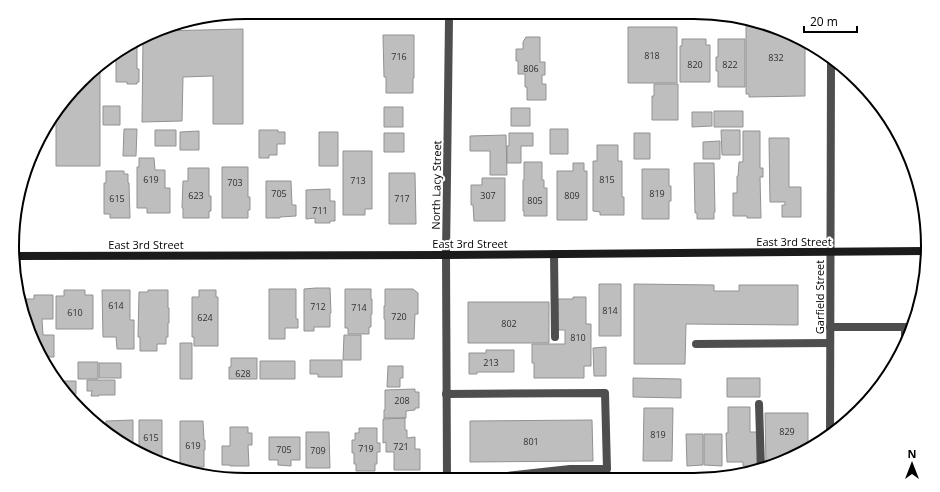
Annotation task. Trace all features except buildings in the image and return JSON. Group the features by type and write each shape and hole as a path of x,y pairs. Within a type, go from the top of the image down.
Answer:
{"street":[{"name":"North Lacy Street","path":"447,473 446,254 449,19"},
{"name":"Garfield Street","path":"830,428 831,65"},
{"name":"East 3rd Street","path":"19,256 921,251"},
{"path":"554,254 554,338"},
{"path":"830,327 906,327"},
{"path":"696,344 830,343"},
{"path":"446,394 605,393 607,469 570,469 534,473"},
{"path":"759,404 760,463"}]}
